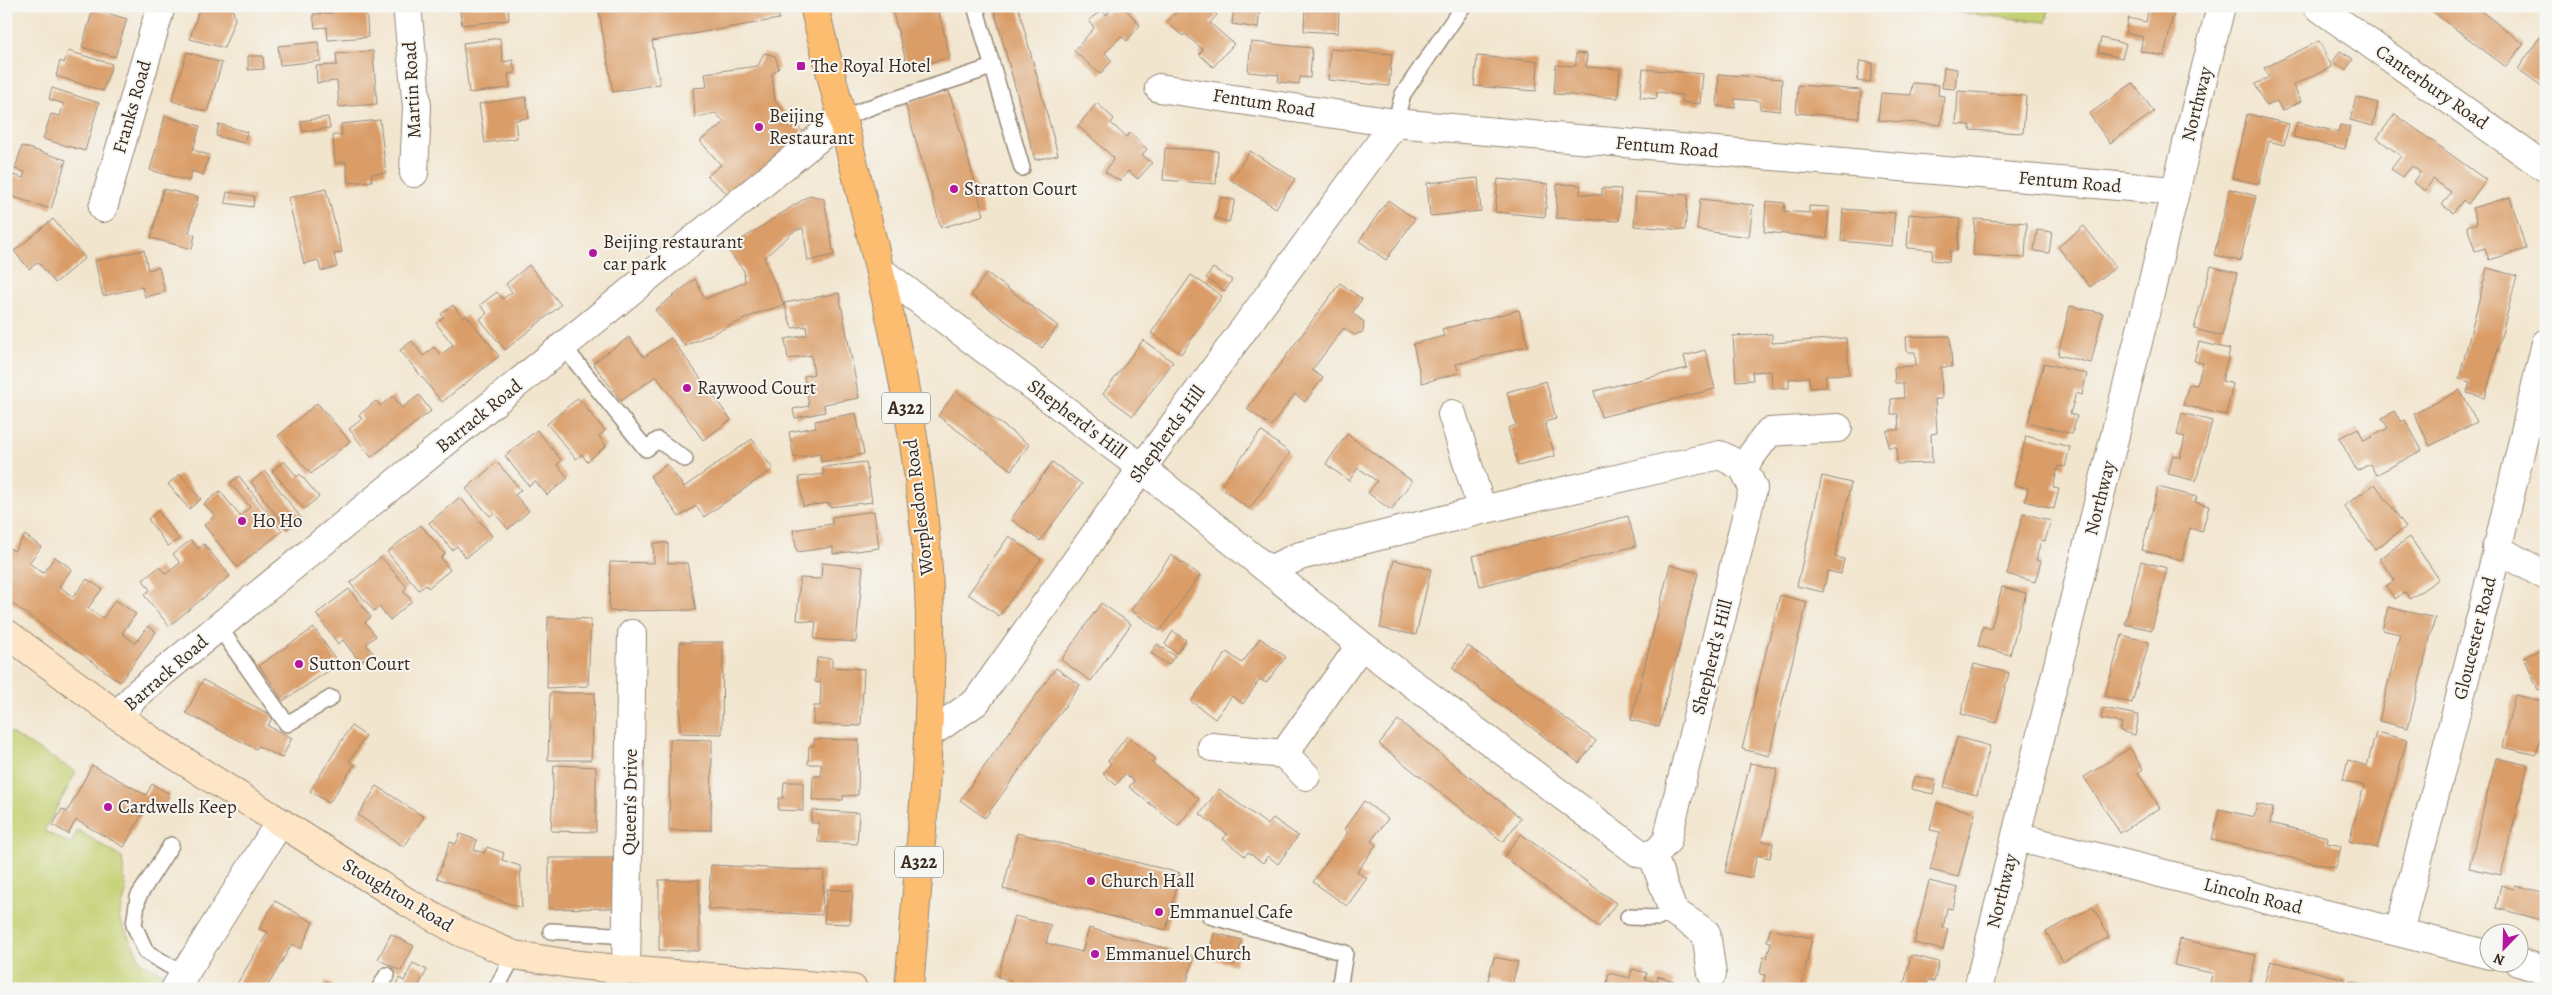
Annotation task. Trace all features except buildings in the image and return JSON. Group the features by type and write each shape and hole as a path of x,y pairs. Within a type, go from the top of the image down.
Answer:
{"main road":[{"name":"Worplesdon Road","path":"814,6 882,272 917,468 929,586 931,660 929,734 909,989"}],"street":[{"name":"Franks Road","path":"103,208 161,6"},
{"name":"Martin Road","path":"407,6 417,107 414,173"},
{"name":"Northway","path":"1978,989 2221,6"},
{"name":"Canterbury Road","path":"2317,6 2546,168"},
{"name":"Fentum Road","path":"1159,88 1394,123 2175,191"},
{"name":"Barrack Road","path":"118,716 140,691 843,118"},
{"name":"Shepherds Hill","path":"929,734 976,702 1142,468 1394,123"},
{"name":"Shepherd's Hill","path":"882,272 1142,468 1361,645 1639,853 1652,856 1667,841 1753,488 1743,467"},
{"name":"Gloucester Road","path":"2399,932 2483,611 2496,548 2546,343"},
{"path":"1452,414 1482,510"},
{"path":"1269,570 1300,556 1482,510 1720,455 1743,467 1769,432 1838,428"},
{"path":"2496,548 2546,576"},
{"name":"Stoughton Road","path":"6,633 118,716 280,822 408,902 460,932 514,955 626,970 853,989"},
{"name":"Queen's Drive","path":"626,970 632,634"},
{"path":"1284,754 1361,645"},
{"path":"1212,747 1284,754 1306,776"},
{"path":"180,982 280,822"},
{"name":"Lincoln Road","path":"2016,837 2480,952"},
{"path":"1652,856 1674,912 1706,933 1712,974"},
{"path":"2530,966 2546,972"}],"lane":[{"path":"975,6 1022,168"},
{"path":"1394,123 1403,94 1463,6"},
{"path":"843,118 871,106 992,67"},
{"path":"563,346 646,449 658,440 685,459"},
{"path":"219,628 287,724 331,698"},
{"path":"171,845 138,896 134,925 146,952 180,982"},
{"path":"1628,917 1658,918 1674,912"},
{"path":"1210,916 1345,953 1338,989"},
{"path":"550,931 627,936"},
{"path":"496,989 514,955"},
{"path":"379,989 387,975"}],"green space":[{"path":"1894,6 2050,6 2046,22"},
{"path":"9,732 76,772 44,831 71,844 78,830 122,858 126,892 119,918 142,963 173,977 163,989 6,989 6,736"}],"place":[{"name":"The Royal Hotel","path":"801,66"},
{"name":"Beijing Restaurant","path":"759,127"},
{"name":"Stratton Court","path":"954,189"},
{"name":"Beijing restaurant car park","path":"593,253"},
{"name":"Raywood Court","path":"687,388"},
{"name":"Ho Ho","path":"242,521"},
{"name":"Sutton Court","path":"299,664"},
{"name":"Cardwells Keep","path":"108,807"},
{"name":"Church Hall","path":"1091,881"},
{"name":"Emmanuel Cafe","path":"1159,912"},
{"name":"Emmanuel Church","path":"1095,954"}]}
